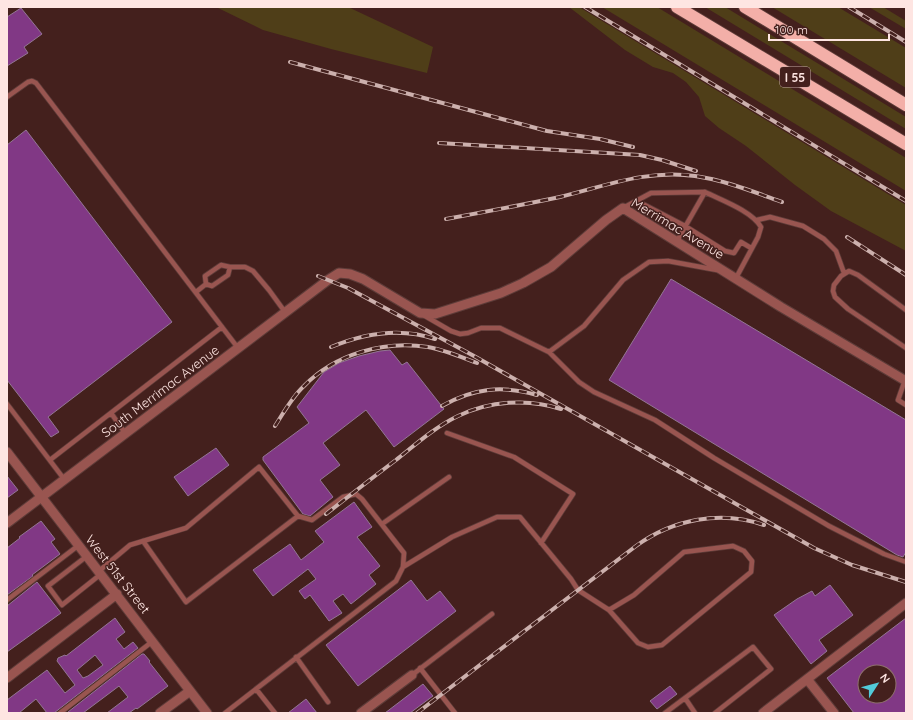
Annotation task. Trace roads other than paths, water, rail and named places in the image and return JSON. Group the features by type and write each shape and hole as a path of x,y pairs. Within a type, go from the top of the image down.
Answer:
{"highway":[{"name":"I 55","path":"745,7 906,105"},
{"name":"I 55","path":"682,8 906,144"}],"street":[{"name":"Merrimac Avenue","path":"420,313 435,314 501,293 523,283 551,267 606,220 623,208 906,380"},
{"name":"South Merrimac Avenue","path":"7,524 41,496 339,273 350,274 363,279 420,313"},
{"name":"West 51st Street","path":"7,452 207,713"},
{"path":"7,678 117,594"},
{"path":"763,713 906,603"},
{"path":"361,713 412,675"},
{"path":"807,679 834,713"},
{"path":"160,713 190,691"}],"lane":[{"path":"7,97 28,82 36,83 238,348"},
{"path":"677,241 705,192"},
{"path":"623,208 651,194 705,192 742,210 757,220 760,226 758,237 736,278"},
{"path":"637,201 685,226 725,251 734,253 741,242 751,248"},
{"path":"757,220 770,217 803,226 824,239 836,250 844,273"},
{"path":"549,352 584,326 623,280 649,262 668,261 726,272"},
{"path":"206,284 205,276 221,265 230,267 245,266 253,271 285,312"},
{"path":"206,284 212,286 228,275 230,267"},
{"path":"906,310 858,274 849,271 844,273 834,285 833,291 835,297 848,309 906,348"},
{"path":"196,292 206,284"},
{"path":"420,313 451,331 460,334 468,333 481,328 500,328 549,352 579,382 594,392 656,420 714,458 829,526 884,554 906,562"},
{"path":"50,460 222,327"},
{"path":"906,380 898,400 906,405"},
{"path":"7,404 64,479"},
{"path":"111,413 125,433"},
{"path":"447,433 514,457 573,494 541,543"},
{"path":"87,556 48,586 62,605 130,545 186,528 259,467 298,516 312,520 343,497 356,494 362,499 404,553 403,567 396,581 225,713"},
{"path":"382,524 449,477"},
{"path":"143,541 186,602 298,516"},
{"path":"403,567 452,537 497,517 520,517 571,579 578,590 609,610 638,643 648,647 662,645 751,572 752,561 744,551 733,546 684,552 634,595 609,610"},
{"path":"7,600 79,545"},
{"path":"412,675 492,614"},
{"path":"60,713 153,641"},
{"path":"665,713 753,647 771,669 715,713"},
{"path":"296,657 328,702"},
{"path":"420,668 456,713"},
{"path":"256,689 275,713"},
{"path":"685,698 695,713"}],"railway":[{"path":"585,7 906,201"},
{"path":"849,7 906,42"},
{"path":"290,62 547,131 600,139 633,147"},
{"path":"439,143 640,155 662,160 696,171"},
{"path":"446,219 560,197 627,180 678,174 717,180 782,202"},
{"path":"847,237 906,275"},
{"path":"318,276 348,288 474,356 814,548 852,565 906,582"},
{"path":"331,347 357,338 383,333 409,333 435,339"},
{"path":"275,426 296,395 316,375 330,365 361,352 378,348 411,345 441,350 477,363"},
{"path":"442,406 465,395 488,390 512,390 537,395"},
{"path":"326,514 426,436 441,425 458,416 496,404 522,402 535,403 561,409"},
{"path":"417,713 636,546 650,537 681,524 714,518 748,520 764,525"}]}
